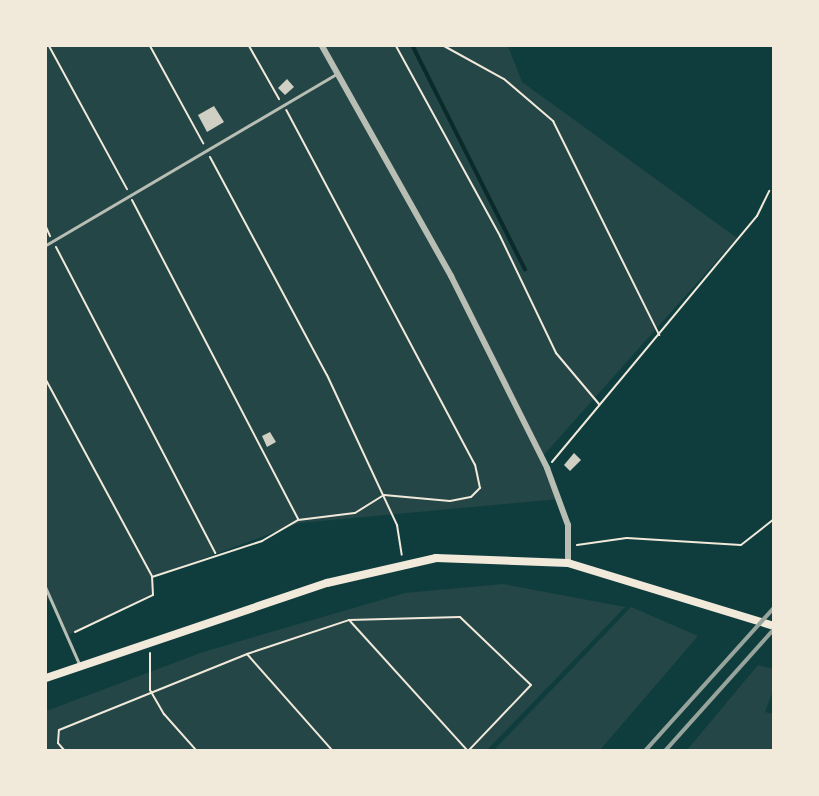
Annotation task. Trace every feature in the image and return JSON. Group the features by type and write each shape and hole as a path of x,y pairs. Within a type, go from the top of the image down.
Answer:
{"main road":[{"path":"46,678 327,583 403,563 478,557 568,563 774,626"}],"street":[{"path":"322,46 451,276 547,468 565,513 568,563"}],"lane":[{"path":"46,245 338,73"},
{"path":"46,587 80,665"}],"path":[{"path":"49,46 298,520"},
{"path":"150,46 327,376 397,525 403,563"},
{"path":"152,577 262,541 298,520 355,513 384,495 450,501 471,496 480,488 481,478 249,46"},
{"path":"396,46 500,236 556,353 598,404"},
{"path":"444,46 505,79 553,121 659,335"},
{"path":"547,468 757,216 769,191"},
{"path":"46,228 216,554"},
{"path":"46,380 152,577 153,595 68,635"},
{"path":"569,546 627,538 741,545 774,519"},
{"path":"64,751 58,743 59,730 150,690 349,620 460,617 531,685 468,751 349,620"},
{"path":"150,641 150,690 164,714 196,751"},
{"path":"247,654 332,751"}],"shaded area":[{"path":"46,46 508,46 522,82 737,238 542,457 559,499 299,523 153,577 153,595 68,635 50,599 46,600"},
{"path":"503,584 625,607 487,750 46,750 46,711 203,652 405,593"},
{"path":"631,607 698,636 600,750 494,750"},
{"path":"758,665 773,669 773,690 765,712 773,714 773,750 687,750"}],"building":[{"path":"287,79 294,87 285,95 278,88"},
{"path":"214,106 224,122 207,132 198,115"},
{"path":"270,432 276,442 267,447 262,436"},
{"path":"574,453 581,460 570,471 564,465"}],"waterway":[{"path":"413,46 525,269"}],"railway":[{"path":"646,750 774,608"},
{"path":"666,750 774,629"}]}
